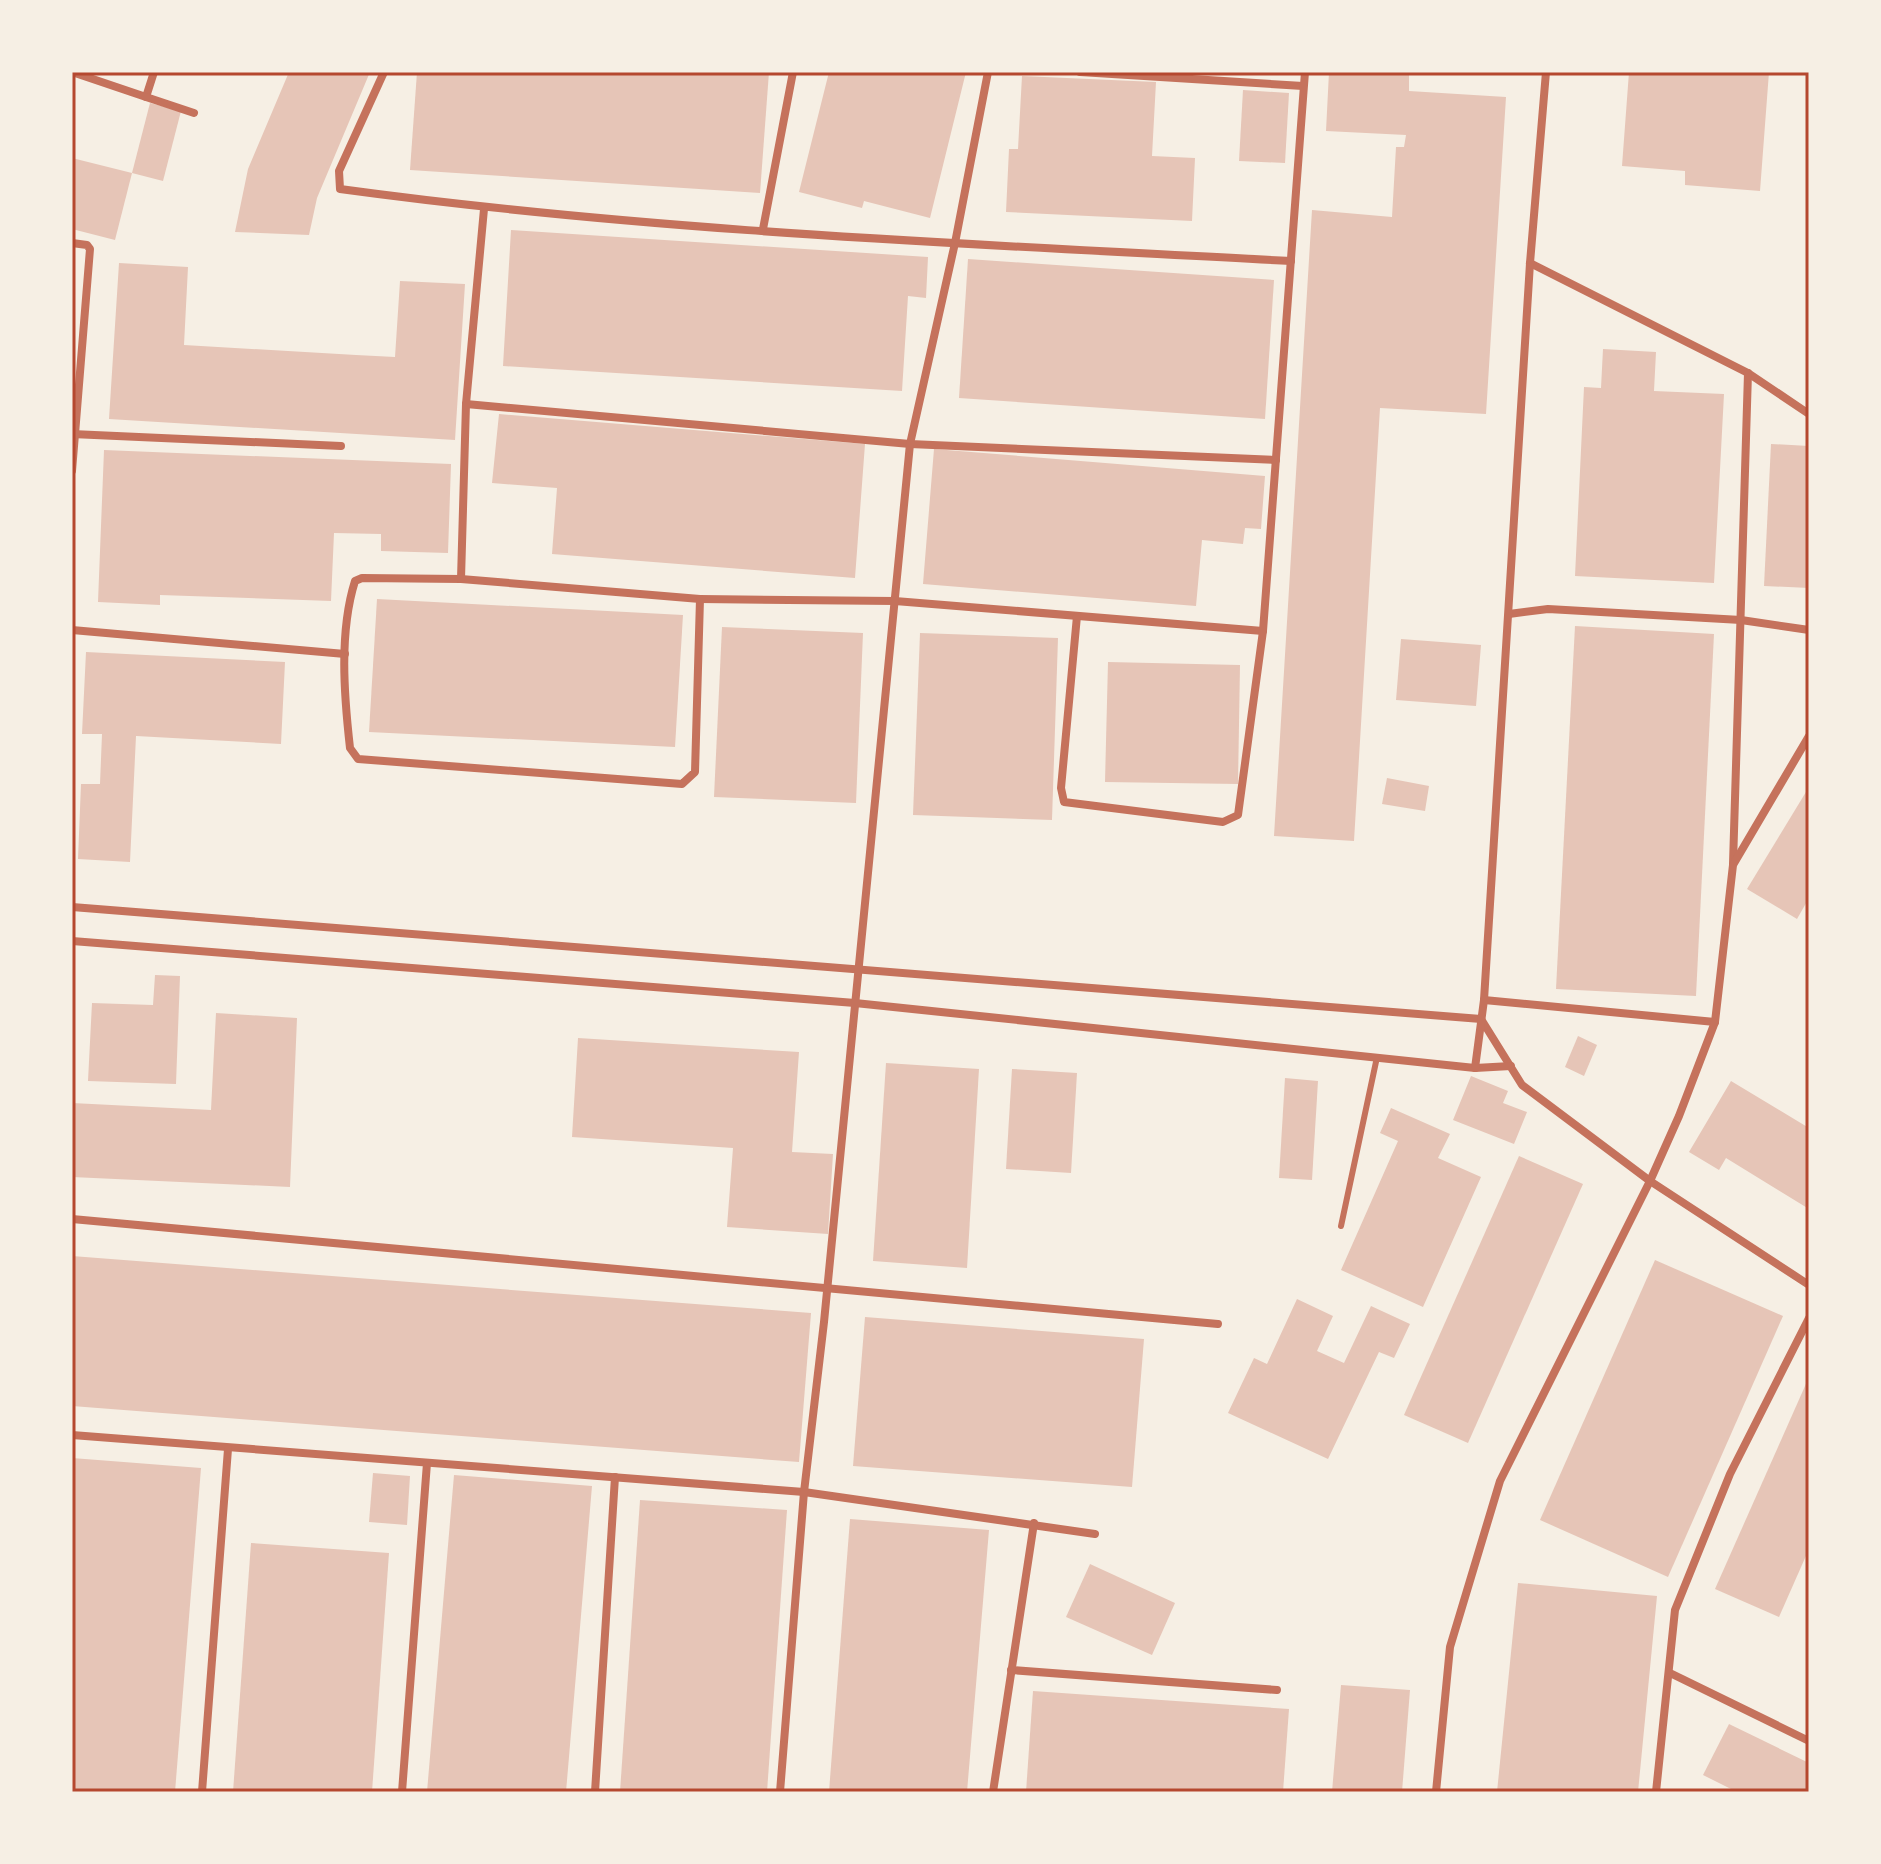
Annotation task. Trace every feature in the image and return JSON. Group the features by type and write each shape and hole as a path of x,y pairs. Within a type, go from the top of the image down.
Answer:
{"street":[{"path":"72,72 194,113"},
{"path":"146,97 154,72"},
{"path":"384,72 339,171 340,189 484,209 955,243 1291,261"},
{"path":"763,229 793,72"},
{"path":"780,1792 804,1492 828,1288 910,444 955,243 988,72"},
{"path":"1080,72 1303,86"},
{"path":"1077,616 1061,788 1064,802 1223,822 1238,815 1242,807 1263,631 1305,72"},
{"path":"1475,1068 1484,1000 1530,263 1546,72"},
{"path":"461,579 466,404 484,209"},
{"path":"72,243 88,247 72,471"},
{"path":"1530,263 1748,373 1809,414"},
{"path":"1436,1792 1450,1647 1500,1481 1650,1181 1715,1022 1733,865 1748,373"},
{"path":"466,404 910,444 1276,460"},
{"path":"73,434 341,446"},
{"path":"700,599 695,772 682,784 358,759 350,748 345,654 355,581 362,578 461,579 700,599 895,601 1263,631"},
{"path":"1509,614 1548,609 1741,620 1809,630"},
{"path":"72,630 345,654"},
{"path":"1733,865 1809,736"},
{"path":"72,907 1481,1019"},
{"path":"72,941 855,1003 1475,1068 1511,1066"},
{"path":"1484,1000 1715,1022"},
{"path":"1481,1019 1522,1085 1650,1181 1809,1285"},
{"path":"72,1219 1218,1324"},
{"path":"1656,1792 1675,1610 1730,1474 1809,1318"},
{"path":"72,1435 804,1492 1095,1534"},
{"path":"202,1792 228,1449"},
{"path":"402,1792 427,1463"},
{"path":"595,1792 615,1477"},
{"path":"993,1792 1034,1523"},
{"path":"1011,1670 1277,1690"},
{"path":"1670,1673 1809,1741"}],"lane":[{"path":"1341,1226 1377,1057"}],"building":[{"path":"289,72 370,72 317,198 309,235 235,232 248,169"},
{"path":"417,72 769,72 760,193 410,170"},
{"path":"829,72 966,72 930,218 864,201 862,208 799,192"},
{"path":"1329,72 1409,72 1409,91 1506,97 1486,414 1380,408 1354,841 1274,836 1312,210 1392,217 1396,147 1404,147 1406,135 1326,131"},
{"path":"1629,72 1769,72 1760,191 1685,185 1685,171 1622,166"},
{"path":"1022,76 1156,82 1152,156 1195,158 1192,221 1006,212 1009,149 1018,149"},
{"path":"1243,90 1289,93 1285,163 1239,161"},
{"path":"150,103 181,111 163,181 132,173"},
{"path":"72,158 132,173 115,240 72,229"},
{"path":"511,230 928,257 926,298 908,296 902,391 503,366"},
{"path":"968,259 1274,280 1265,419 959,398"},
{"path":"119,263 188,267 184,345 395,357 400,281 465,284 455,440 109,419"},
{"path":"1603,349 1656,352 1654,391 1724,394 1714,583 1575,576 1584,387 1601,388"},
{"path":"499,414 865,444 855,578 552,554 557,488 492,483"},
{"path":"1771,444 1809,446 1809,588 1764,586"},
{"path":"934,449 1265,476 1261,529 1245,528 1243,544 1202,540 1196,606 923,584"},
{"path":"104,450 451,464 448,553 381,551 381,534 334,533 331,601 160,595 160,605 98,602"},
{"path":"377,599 683,615 675,747 369,732"},
{"path":"1575,626 1714,634 1696,996 1556,989"},
{"path":"722,627 863,633 856,803 714,797"},
{"path":"920,633 1058,638 1052,820 913,815"},
{"path":"1401,639 1481,645 1476,706 1396,700"},
{"path":"86,652 285,662 281,744 136,736 130,862 78,859 81,784 100,784 102,734 82,734"},
{"path":"1108,662 1240,665 1238,784 1105,782"},
{"path":"1387,778 1429,786 1425,811 1382,804"},
{"path":"1809,787 1809,898 1797,919 1747,889"},
{"path":"155,975 180,976 176,1084 88,1081 92,1003 153,1005"},
{"path":"216,1013 297,1018 290,1187 72,1177 72,1103 211,1110"},
{"path":"1578,1036 1597,1045 1584,1076 1565,1067"},
{"path":"578,1038 799,1052 792,1152 833,1154 828,1234 727,1227 733,1148 572,1137"},
{"path":"886,1063 979,1069 967,1268 873,1261"},
{"path":"1012,1069 1077,1073 1071,1173 1006,1169"},
{"path":"1471,1076 1508,1091 1503,1103 1527,1112 1514,1144 1453,1120"},
{"path":"1285,1078 1318,1081 1312,1180 1279,1178"},
{"path":"1731,1081 1809,1128 1809,1209 1726,1158 1719,1170 1689,1152"},
{"path":"1391,1108 1450,1134 1438,1158 1481,1177 1423,1307 1341,1270 1398,1141 1380,1133"},
{"path":"1519,1156 1583,1184 1468,1443 1404,1415"},
{"path":"72,1256 811,1313 799,1462 72,1406"},
{"path":"1655,1260 1783,1316 1668,1577 1540,1520"},
{"path":"1297,1299 1333,1316 1317,1351 1344,1363 1371,1306 1410,1324 1394,1358 1379,1352 1328,1459 1228,1413 1254,1358 1267,1364"},
{"path":"865,1317 1144,1339 1132,1487 853,1466"},
{"path":"1809,1377 1809,1549 1779,1617 1715,1589"},
{"path":"72,1458 201,1468 175,1792 72,1792"},
{"path":"373,1473 410,1476 407,1525 369,1522"},
{"path":"454,1475 592,1486 566,1792 427,1792"},
{"path":"640,1500 787,1510 767,1792 620,1792"},
{"path":"850,1519 989,1530 967,1792 829,1792"},
{"path":"251,1543 389,1553 372,1792 233,1792"},
{"path":"1090,1564 1175,1603 1152,1655 1066,1617"},
{"path":"1518,1583 1657,1596 1638,1792 1497,1792"},
{"path":"1341,1685 1410,1690 1402,1792 1332,1792"},
{"path":"1033,1691 1289,1709 1283,1792 1026,1792"},
{"path":"1729,1724 1809,1763 1809,1792 1737,1792 1703,1775"}]}
